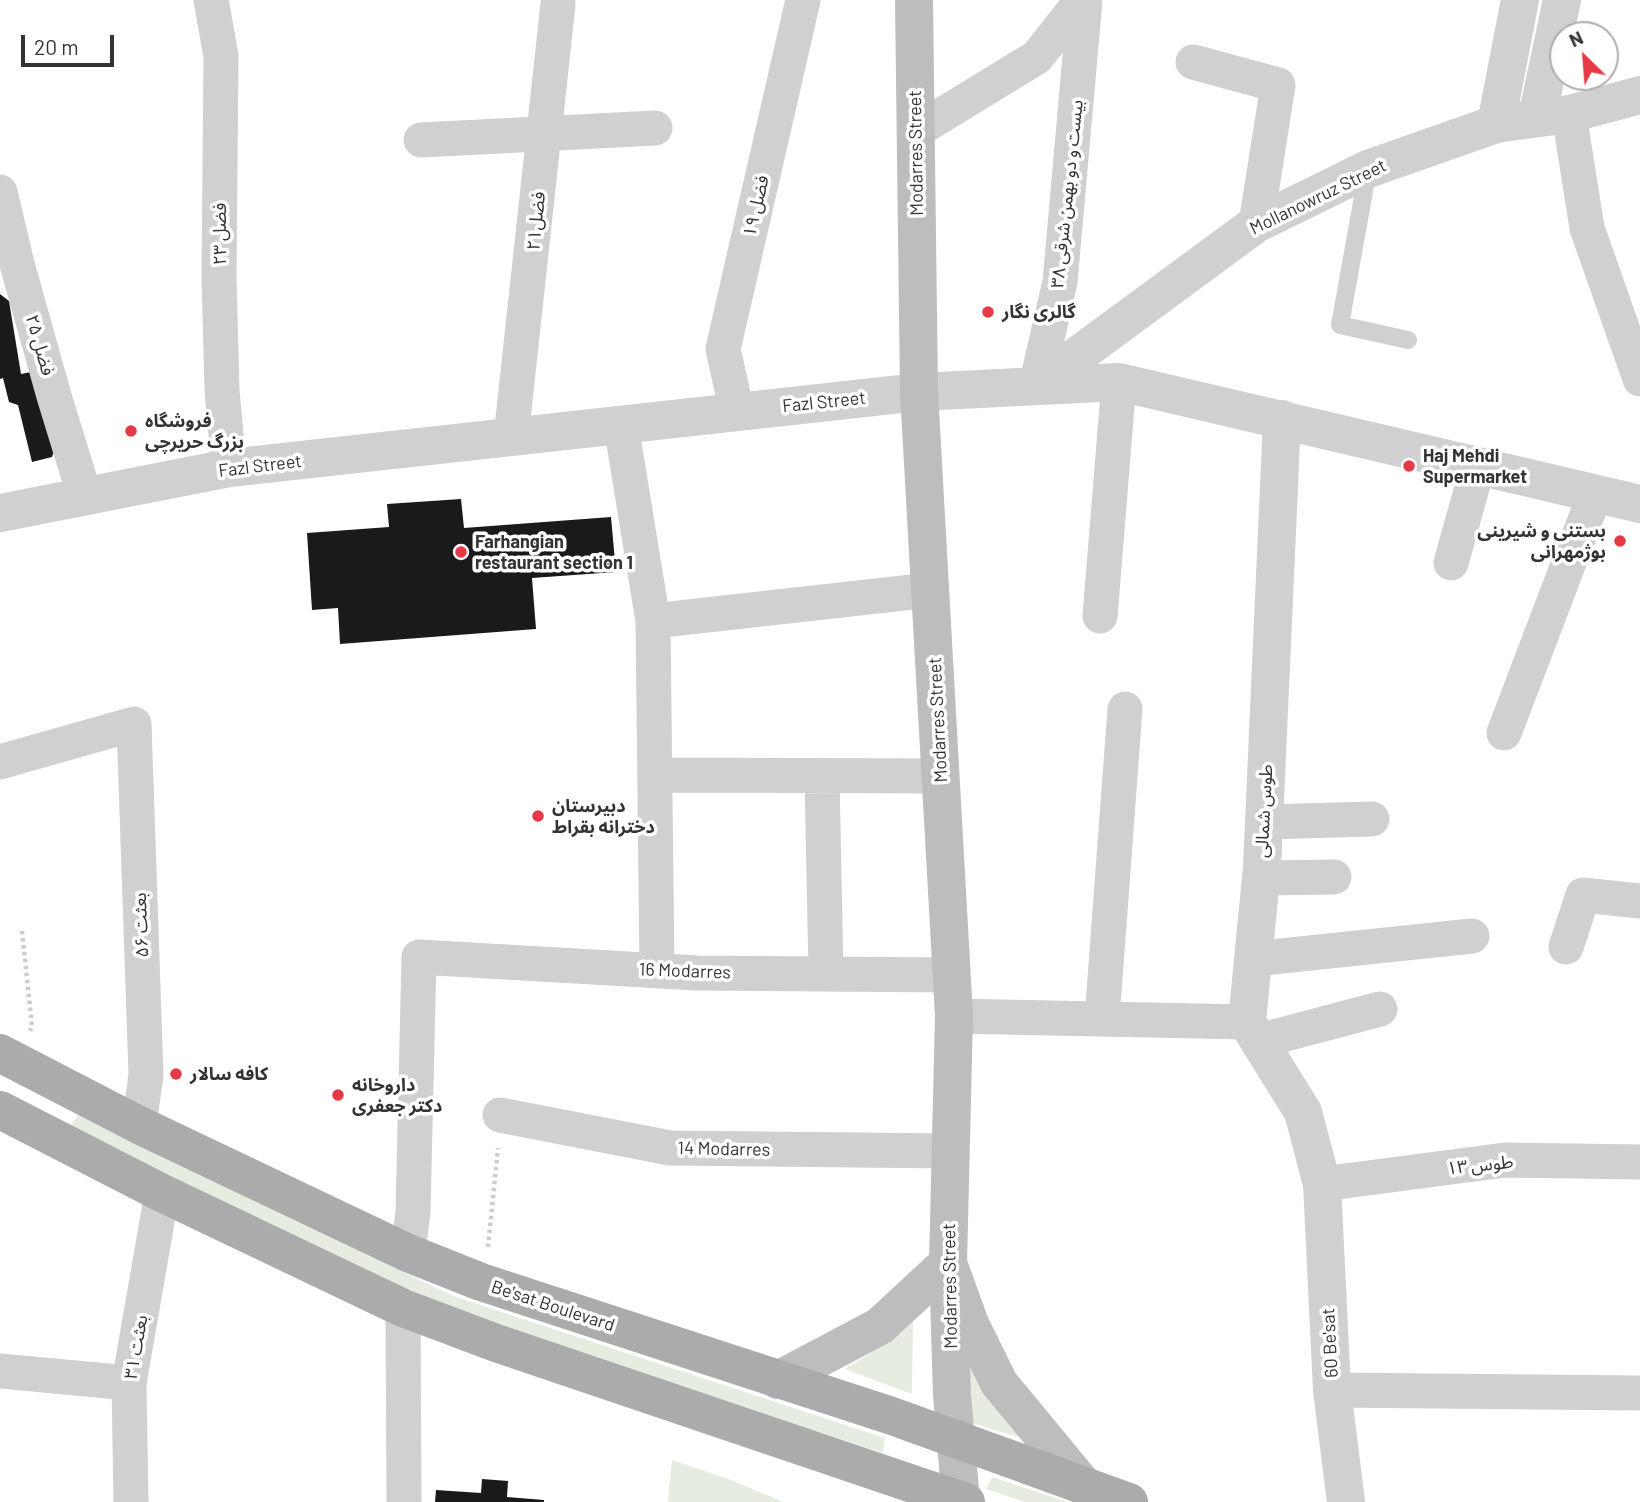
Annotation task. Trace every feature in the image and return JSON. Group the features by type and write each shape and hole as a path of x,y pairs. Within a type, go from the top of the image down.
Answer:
{"main road":[{"name":"Modarres Street","path":"914,0 919,392 954,1016 948,1262 952,1395 963,1502"},
{"name":"Be'sat Boulevard","path":"10,1058 139,1125 408,1253 481,1282 892,1416 1129,1502"},
{"path":"10,1058 0,1108 162,1193 403,1308 496,1343 963,1502"},
{"path":"778,1380 880,1326 948,1262 970,1324 999,1383 1085,1487"}],"street":[{"name":"فضل ۲۳","path":"211,0 221,56 219,277 222,390 229,468"},
{"name":"فضل ۱۹","path":"737,412 723,349 803,0"},
{"path":"916,131 1037,57 1084,0"},
{"name":"بیست و دو بهمن شرقی ۳۸","path":"1036,386 1060,282 1084,0"},
{"path":"1496,124 1520,0"},
{"path":"1562,0 1553,116 1587,228 1640,379"},
{"name":"فضل۲۱","path":"511,437 558,4"},
{"path":"1193,62 1278,85 1256,224"},
{"name":"Mollanowruz Street","path":"1036,386 1256,224 1368,169 1496,124 1553,116 1640,95"},
{"path":"421,139 654,128"},
{"name":"فضل ۲۵","path":"0,192 17,264 85,497"},
{"name":"Fazl Street","path":"0,513 229,468 919,392 1119,382 1640,504"},
{"path":"1100,616 1119,382"},
{"name":"طوس شمالی","path":"1253,1032 1253,959 1261,878 1282,419"},
{"path":"621,425 653,621 657,971"},
{"path":"1451,563 1478,466"},
{"path":"1504,733 1595,494"},
{"path":"653,621 930,590"},
{"path":"1102,1019 1125,709"},
{"name":"بعثت ۵۶","path":"0,762 134,724 146,1075 139,1125"},
{"path":"655,775 941,776"},
{"path":"822,777 826,974"},
{"path":"1264,821 1372,819"},
{"path":"1261,878 1334,877"},
{"path":"1566,947 1583,895 1640,901"},
{"path":"1253,959 1472,936"},
{"name":"16 Modarres","path":"408,1253 413,1212 419,957 657,971 952,975"},
{"path":"954,1016 1138,1020 1253,1032 1380,1010"},
{"path":"1253,1032 1303,1112 1322,1184"},
{"name":"14 Modarres","path":"500,1115 670,1148 951,1151"},
{"name":"طوس ۱۳","path":"1322,1184 1505,1160 1640,1162"},
{"name":"60 Be'sat","path":"1322,1184 1332,1390 1346,1502"},
{"name":"بعثت ۳۱","path":"131,1502 129,1383 162,1193"},
{"path":"403,1308 404,1502"},
{"path":"0,1371 129,1383"},
{"path":"1332,1390 1640,1393"}],"lane":[{"path":"1368,169 1340,325 1408,341"}],"path":[{"path":"10,1058 32,1026 22,931"},
{"path":"481,1282 490,1238 500,1115"}],"shaded area":[{"path":"78,1115 453,1296 885,1438 883,1453 562,1349 448,1309 70,1127"},
{"path":"913,1321 912,1394 845,1369 900,1334"},
{"path":"968,1354 1024,1439 972,1423"},
{"path":"672,1460 731,1480 783,1502 668,1502"},
{"path":"992,1477 1068,1502 1025,1502 986,1489"}],"building":[{"path":"0,294 9,301 21,374 31,372 55,448 52,457 32,462 18,405 9,402 3,378 0,379"},
{"name":"Farhangian restaurant section 1","path":"461,499 464,528 611,517 616,572 532,578 536,629 340,644 338,608 312,610 307,533 389,527 387,504"},
{"path":"482,1479 508,1481 507,1497 544,1502 435,1502 436,1490 481,1493"}],"place":[{"name":"گالری نگار","path":"988,312"},
{"name":"فروشگاه بزرگ حریرچی","path":"131,431"},
{"name":"Haj Mehdi Supermarket","path":"1409,466"},
{"name":"بستنی و شیرینی بوژمهرانی","path":"1620,541"},
{"name":"Farhangian restaurant section 1","path":"461,552"},
{"name":"دبیرستان دخترانه بقراط","path":"538,816"},
{"name":"کافه سالار","path":"176,1074"},
{"name":"داروخانه دکتر جعفری","path":"338,1095"}]}
